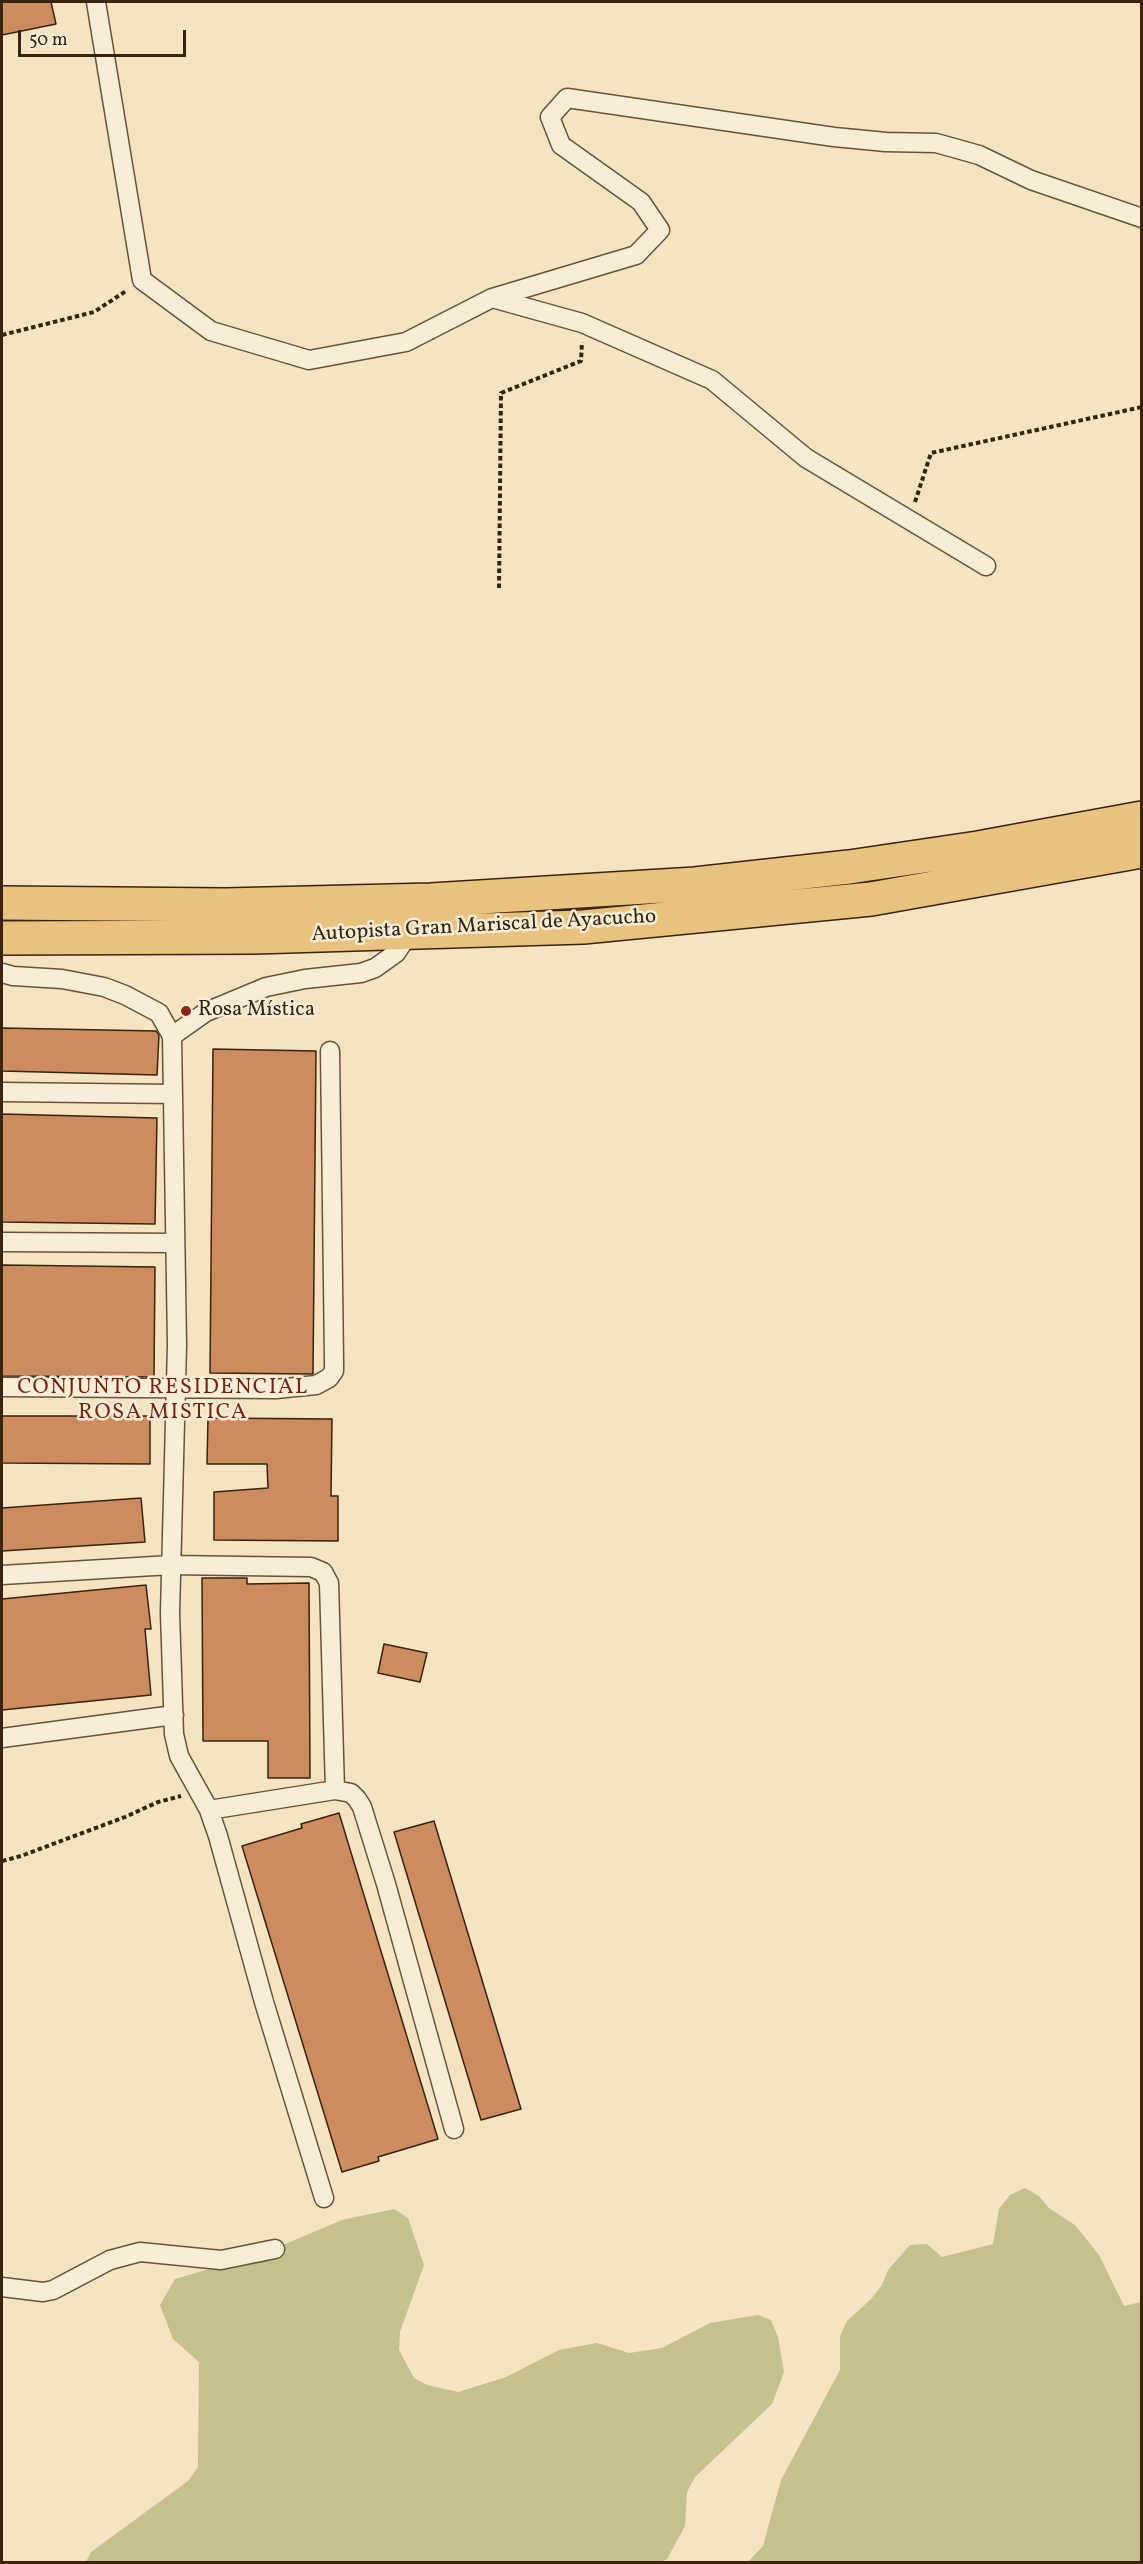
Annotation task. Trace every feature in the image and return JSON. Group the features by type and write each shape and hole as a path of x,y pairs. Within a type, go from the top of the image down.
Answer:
{"highway":[{"name":"Autopista Gran Mariscal de Ayacucho","path":"2,903 226,905 431,900 695,884 849,867 967,850 1142,818"},
{"name":"Autopista Gran Mariscal de Ayacucho","path":"2,938 255,938 583,927 871,899 1142,851"}],"street":[{"path":"96,2 142,280 211,332 309,360 406,342 492,298 636,255 660,230 641,202 561,145 550,117 567,98 834,137 886,142 936,143 979,154 1031,180 1142,218"},
{"path":"492,298 582,323 712,380 806,458 986,566"},
{"path":"172,1036 206,1012 266,987 361,973 375,968 396,953 410,932"},
{"path":"2,973 84,982 104,987 159,1013 172,1036 176,1387 171,1565 174,1734 179,1756 197,1786 218,1836 264,2002 324,2198"},
{"path":"2,1387 224,1389 309,1386 324,1382 334,1371 330,1051"},
{"path":"2,1092 174,1094"},
{"path":"2,1242 175,1243"},
{"path":"2,1575 171,1565 311,1567 326,1575 329,1583 331,1617 335,1790"},
{"path":"2,1738 174,1715"},
{"path":"208,1809 335,1790 351,1793 362,1807 386,1884 454,2129"},
{"path":"2,2287 44,2292 53,2290 77,2279 93,2267 140,2252 221,2260 275,2249"}],"path":[{"path":"2,335 94,312 142,280"},
{"path":"499,588 501,393 581,361 582,323"},
{"path":"910,520 931,453 1142,407"},
{"path":"2,1861 125,1817 158,1802 178,1797 197,1786"}],"shaded area":[{"path":"1025,2188 1039,2196 1049,2208 1075,2225 1099,2255 1124,2306 1141,2302 1141,2562 748,2562 763,2546 781,2480 840,2370 840,2336 847,2321 871,2299 882,2285 888,2270 910,2245 927,2244 942,2257 993,2244 999,2209 1010,2195"},
{"path":"394,2209 408,2218 424,2265 400,2332 399,2350 414,2378 427,2385 458,2392 506,2377 559,2350 597,2343 629,2353 662,2348 710,2323 758,2315 771,2320 778,2337 784,2372 772,2404 695,2477 687,2492 685,2526 667,2559 662,2562 86,2562 91,2552 188,2481 198,2467 199,2362 173,2339 160,2305 175,2279 264,2253 342,2220"}],"building":[{"path":"2,2 51,2 56,24 2,35"},
{"path":"2,1028 156,1031 159,1035 157,1075 2,1071"},
{"path":"213,1049 316,1051 313,1374 210,1373"},
{"path":"2,1114 157,1118 155,1224 2,1222"},
{"path":"2,1265 155,1267 154,1377 2,1376"},
{"path":"2,1416 150,1416 150,1464 2,1463"},
{"path":"208,1418 332,1419 331,1496 338,1496 338,1541 214,1540 214,1492 268,1488 267,1464 207,1464"},
{"path":"141,1498 145,1542 2,1551 2,1508"},
{"path":"202,1578 247,1578 247,1584 309,1583 310,1778 268,1778 268,1741 203,1741"},
{"path":"146,1585 151,1629 145,1629 151,1695 2,1710 2,1599"},
{"path":"384,1644 427,1653 420,1682 378,1673"},
{"path":"339,1813 438,2139 378,2157 379,2161 342,2172 242,1846 302,1828 301,1824"},
{"path":"434,1821 521,2109 481,2120 394,1832"}],"place":[{"name":"Rosa Mística","path":"186,1011"}],"district":[{"name":"CONJUNTO RESIDENCIAL ROSA MISTICA","path":"163,1402"}]}
